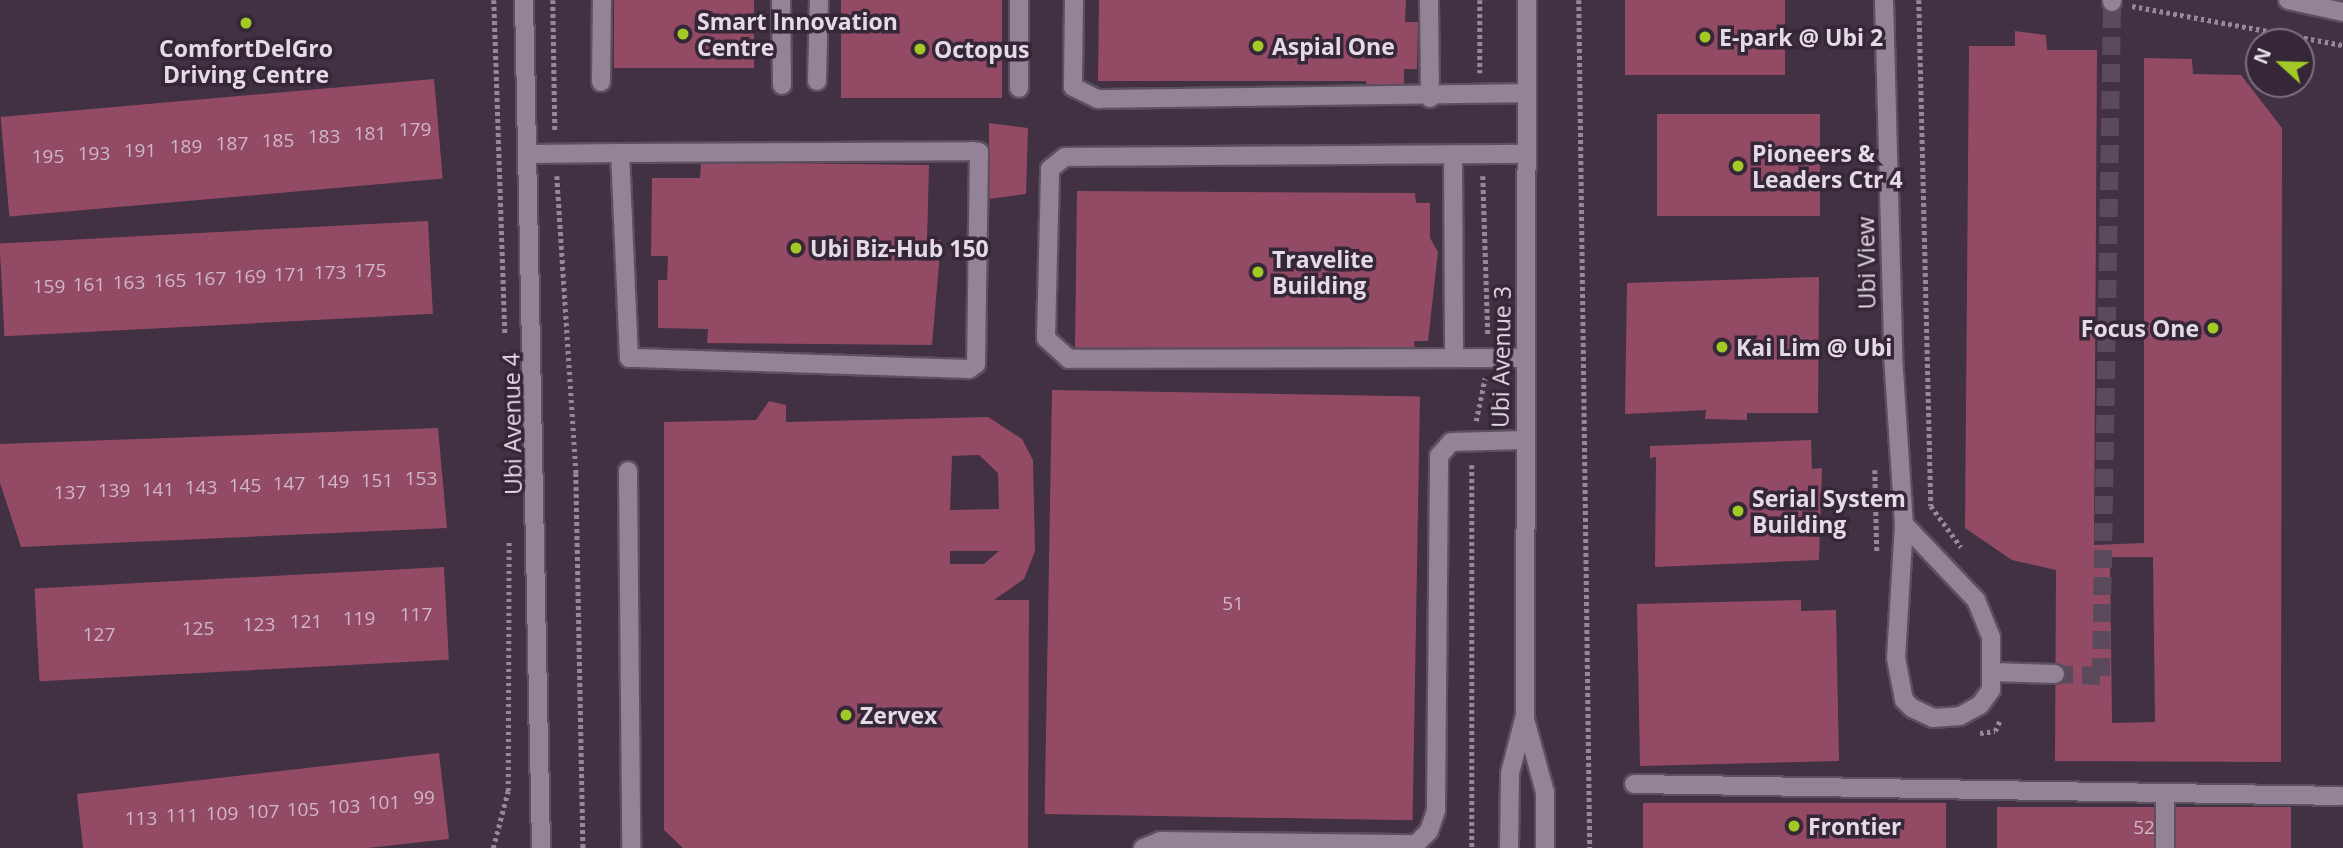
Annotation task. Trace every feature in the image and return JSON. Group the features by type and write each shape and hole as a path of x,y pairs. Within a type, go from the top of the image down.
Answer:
{"street":[{"name":"Ubi Avenue 4","path":"524,0 531,154 541,848"},
{"path":"601,82 602,0"},
{"path":"781,0 782,86"},
{"path":"817,81 818,0"},
{"path":"1019,0 1019,88"},
{"path":"1074,0 1071,76 1083,95 1430,98 1526,93"},
{"path":"1429,0 1430,98"},
{"name":"Ubi Avenue 3","path":"1509,848 1510,773 1525,715 1527,0"},
{"name":"Ubi View","path":"1884,0 1893,355 1904,524 1896,658 1903,699 1933,718 1960,716 1980,705 1990,690 1991,637 1976,600 1904,524"},
{"path":"2288,0 2343,12"},
{"path":"531,154 620,153 979,152 976,364 969,369 629,358 620,153"},
{"path":"1526,358 1069,359 1046,338 1050,169 1065,157 1527,154"},
{"path":"1453,155 1454,358"},
{"path":"1143,848 1160,841 1416,844 1429,831 1436,811 1439,456 1451,442 1525,440"},
{"path":"628,471 631,848"},
{"path":"1991,673 2055,674"},
{"name":"Ubi Avenue 3","path":"1525,715 1545,792 1545,848"},
{"path":"1634,783 2341,796"},
{"path":"2165,793 2165,848"}],"path":[{"path":"494,0 505,346"},
{"path":"553,0 555,154 576,473 583,848"},
{"path":"1579,0 1590,848"},
{"path":"1919,0 1931,506 1967,555"},
{"path":"2112,1 2343,45"},
{"path":"493,848 508,791 509,528"},
{"path":"1972,734 1995,731 2006,710"}],"building":[{"name":"Smart Innovation Centre","path":"614,0 754,0 754,68 614,68"},
{"name":"Octopus","path":"841,0 1002,0 1002,98 841,98"},
{"name":"Aspial One","path":"1099,0 1406,0 1405,22 1418,22 1417,69 1404,69 1404,96 1367,94 1366,81 1098,81"},
{"name":"E-park @ Ubi 2","path":"1625,0 1785,0 1785,75 1625,75"},
{"name":"Focus One","path":"2015,31 2046,35 2047,50 2097,50 2094,545 2144,543 2144,58 2192,59 2193,74 2241,75 2245,80 2245,98 2259,98 2282,128 2281,762 2055,761 2056,570 2012,560 1965,528 1969,46 2015,46","holes":["2110,557 2153,557 2155,722 2112,723"]},
{"path":"434,79 443,179 9,217 1,117"},
{"name":"Pioneers & Leaders Ctr 4","path":"1657,114 1820,114 1820,216 1657,216"},
{"path":"989,123 1028,128 1026,194 989,199"},
{"name":"Ubi Biz-Hub 150","path":"701,162 929,165 927,240 941,240 932,345 707,343 708,329 658,328 658,280 667,280 668,256 651,256 652,178 700,178"},
{"name":"Travelite Building","path":"1077,191 1415,193 1416,203 1430,203 1430,238 1438,252 1428,341 1414,341 1415,351 1075,349"},
{"path":"428,221 433,314 4,336 0,243"},
{"name":"Kai Lim @ Ubi","path":"1819,277 1818,413 1747,413 1747,420 1705,419 1706,410 1625,414 1627,283"},
{"path":"1052,390 1420,396 1413,820 1045,814"},
{"name":"Zervex","path":"769,401 786,405 786,422 988,417 1022,439 1033,460 1035,551 1024,579 994,600 1029,600 1028,848 683,848 664,830 664,422 756,420","holes":["979,455 998,473 999,509 950,510 952,456","950,551 999,551 984,564 950,564"]},
{"path":"438,428 447,528 21,547 0,483 0,444"},
{"name":"Serial System Building","path":"1811,440 1812,469 1822,468 1819,560 1655,567 1656,457 1650,458 1650,446"},
{"path":"444,567 449,660 39,681 35,588"},
{"path":"1801,600 1801,611 1836,610 1839,761 1640,766 1637,604"},
{"path":"439,753 449,839 368,848 83,848 77,794"},
{"name":"Frontier","path":"1643,803 1946,803 1946,848 1643,848"},
{"path":"1997,807 2291,807 2291,848 1997,848"}],"tunnel":[{"path":"2055,674 2101,676 2112,2"}],"place":[{"name":"ComfortDelGro Driving Centre","path":"246,23"},
{"name":"Smart Innovation Centre","path":"683,34"},
{"name":"E-park @ Ubi 2","path":"1705,37"},
{"name":"Aspial One","path":"1258,46"},
{"name":"Octopus","path":"920,49"},
{"name":"Pioneers & Leaders Ctr 4","path":"1738,166"},
{"name":"Ubi Biz-Hub 150","path":"796,248"},
{"name":"Travelite Building","path":"1258,272"},
{"name":"Focus One","path":"2213,328"},
{"name":"Kai Lim @ Ubi","path":"1722,347"},
{"name":"Serial System Building","path":"1738,511"},
{"name":"Zervex","path":"846,715"},
{"name":"Frontier","path":"1794,826"}]}
